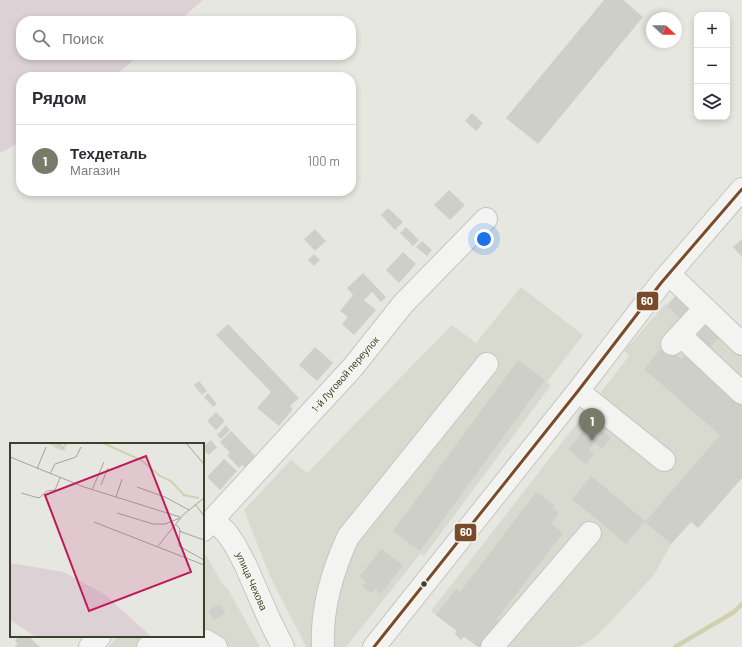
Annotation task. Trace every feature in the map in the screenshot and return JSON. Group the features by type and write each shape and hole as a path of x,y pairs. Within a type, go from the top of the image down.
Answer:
{"street":[{"path":"374,647 578,391 669,274 742,189"},
{"name":"1-й Луговой переулок","path":"208,525 353,367 403,304 486,219"},
{"path":"669,274 742,344"},
{"path":"705,308 676,340 742,393"},
{"path":"323,647 322,633 330,581 348,537 487,364"},
{"path":"578,391 664,460"},
{"name":"улица Чехова","path":"208,525 226,532 235,545 283,647"},
{"path":"492,647 590,533"},
{"path":"90,647 99,637"},
{"path":"148,647 172,637"},
{"path":"188,637 206,641 216,647"}],"shaded area":[{"path":"0,0 203,0 185,16 16,16 16,60 133,60 120,72 16,72 16,145 0,153"},
{"path":"521,287 583,335 547,382 551,385 424,556 420,554 346,647 306,647 270,576 244,510 291,460 307,473 452,325 476,343"},
{"path":"678,293 742,355 742,478 698,528 691,522 671,544 654,575 596,637 579,647 478,647 464,637 461,639 455,634 457,631 431,611 629,356 624,351 665,304 667,305"},
{"path":"204,554 206,555 222,583 228,589 260,647 108,647 117,637 204,637"}],"building":[{"path":"604,0 623,0 643,17 538,144 506,118"},
{"path":"472,113 483,123 476,131 465,121"},
{"path":"449,190 465,205 450,220 434,205"},
{"path":"388,208 403,222 395,230 381,215"},
{"path":"406,227 419,240 413,246 400,233"},
{"path":"315,229 326,241 315,251 304,239"},
{"path":"742,239 742,257 733,247"},
{"path":"422,241 432,250 427,256 416,247"},
{"path":"403,252 416,264 399,283 386,270"},
{"path":"314,254 320,260 314,266 308,260"},
{"path":"363,273 386,297 381,302 372,292 364,300 376,310 354,335 342,324 348,317 340,311 353,295 347,288"},
{"path":"678,293 697,310 685,323 667,306"},
{"path":"702,316 722,335 710,347 690,328"},
{"path":"228,324 299,398 290,406 293,409 279,426 257,408 271,392 216,335"},
{"path":"664,345 681,359 685,355 742,405 742,478 698,528 691,522 671,544 645,522 720,435 644,369"},
{"path":"315,347 333,363 317,381 299,365"},
{"path":"518,360 545,380 420,551 393,531"},
{"path":"199,381 207,391 202,395 194,385"},
{"path":"208,393 217,404 213,407 204,397"},
{"path":"216,412 225,421 216,430 207,421"},
{"path":"591,421 611,438 602,449 594,443 589,450 594,454 586,464 568,450"},
{"path":"226,425 230,430 221,439 217,435"},
{"path":"231,431 256,457 245,468 242,465 239,468 227,455 230,453 220,442"},
{"path":"211,440 217,447 209,455 204,451 204,446"},
{"path":"224,459 237,471 220,490 207,477"},
{"path":"591,476 645,521 626,544 572,499"},
{"path":"536,492 555,506 553,508 559,513 551,524 563,533 496,620 501,623 483,647 478,647 464,636 461,640 455,634 457,631 436,615 456,589 460,592"},
{"path":"381,549 403,565 381,594 375,589 371,593 362,586 366,582 359,577"},
{"path":"219,604 225,613 214,620 208,611"},
{"path":"18,637 29,637 40,647 16,647 15,646 18,644 15,641"}],"waterway":[{"path":"675,647 734,612 742,604"}],"transit line":[{"name":"60","path":"374,647 578,391 661,283 742,189"}],"place":[{"name":"Техдеталь","path":"592,441"}]}
